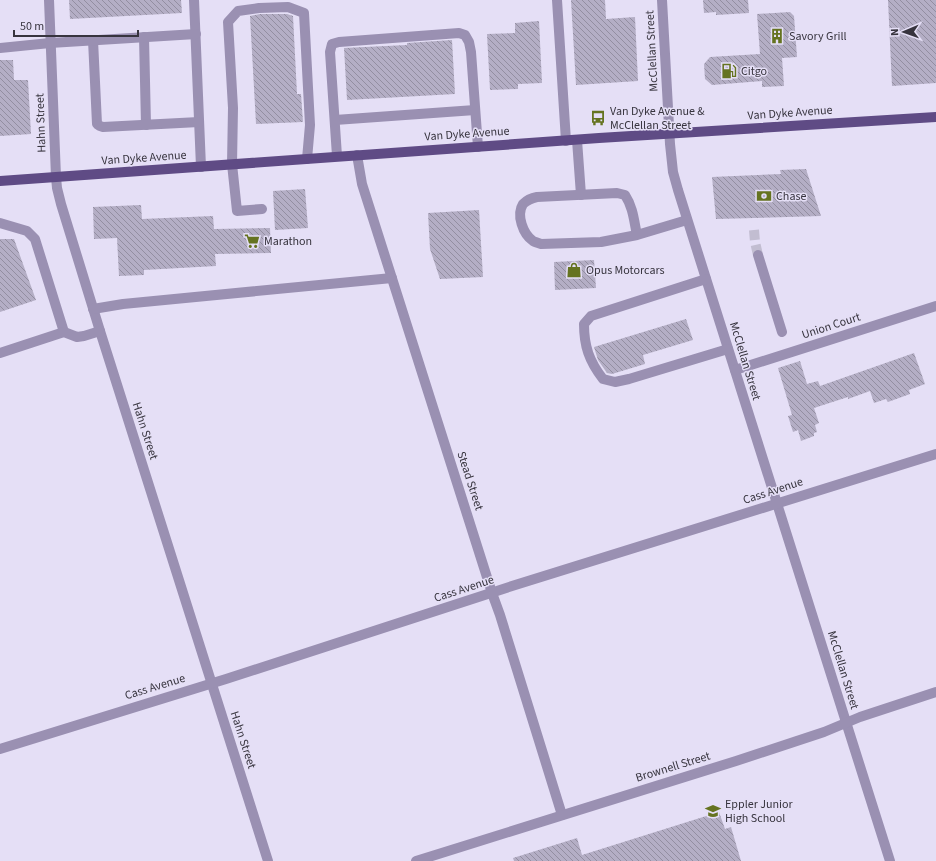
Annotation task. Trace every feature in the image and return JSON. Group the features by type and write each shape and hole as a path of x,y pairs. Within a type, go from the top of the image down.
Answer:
{"main road":[{"name":"Van Dyke Avenue","path":"0,181 337,156 936,117"}],"street":[{"name":"Hahn Street","path":"48,0 56,177 60,204 268,861"},
{"path":"194,0 201,167"},
{"path":"557,0 572,140 581,195"},
{"name":"McClellan Street","path":"662,0 669,134 673,172 890,861"},
{"path":"262,209 237,211 232,164 233,108 228,22 238,11 260,8 288,7 304,13 310,125 307,159"},
{"path":"337,156 330,52 332,44 339,42 443,34 459,33 465,35 469,42 478,147"},
{"path":"0,48 28,46 50,42 196,34"},
{"path":"144,37 146,125"},
{"path":"93,40 97,124 103,127 199,122"},
{"path":"335,120 475,110"},
{"name":"Stead Street","path":"357,155 362,184 500,615 562,815"},
{"path":"637,235 632,208 625,195 617,193 537,197 529,199 523,204 521,224 525,234 533,241 541,244 601,242 637,235 687,220"},
{"path":"0,223 26,231 35,239 64,332"},
{"path":"758,254 782,332"},
{"path":"93,309 123,304 392,278"},
{"path":"706,279 591,316 584,324 586,348 594,367 603,379 614,382 629,379 728,349"},
{"name":"Union Court","path":"735,370 936,306"},
{"path":"0,353 64,332 77,337 100,331"},
{"name":"Cass Avenue","path":"0,749 936,454"},
{"name":"Brownell Street","path":"416,861 736,761 824,732 860,717 936,692"}],"building":[{"path":"69,0 181,0 182,13 70,19"},
{"path":"571,0 605,0 606,19 635,17 638,81 576,85"},
{"path":"703,0 748,0 749,13 716,15 716,12 704,13"},
{"path":"888,0 936,0 936,83 892,86"},
{"name":"Savory Grill","path":"790,12 794,16 797,57 782,58 784,86 762,87 762,81 712,85 705,79 704,64 710,57 760,54 757,14"},
{"path":"260,14 287,14 293,16 297,94 301,94 303,122 256,124 250,16"},
{"path":"539,21 542,83 518,84 518,89 490,90 487,34 515,33 515,23"},
{"path":"452,40 455,94 347,100 344,48 407,45 407,43"},
{"path":"0,60 13,60 14,80 28,80 31,134 0,136"},
{"name":"Chase","path":"806,169 821,216 716,219 712,177 781,174 780,170"},
{"path":"305,189 308,228 275,230 273,191"},
{"path":"141,205 142,219 213,216 214,229 270,228 271,253 215,254 216,266 144,270 144,275 119,276 117,238 94,239 93,207"},
{"path":"479,210 483,277 440,279 430,249 428,213"},
{"path":"0,239 14,239 36,300 0,312"},
{"path":"594,260 596,288 555,290 554,262"},
{"path":"686,319 693,340 643,355 645,364 612,374 607,373 598,360 594,347"},
{"path":"914,353 925,384 909,390 910,394 888,402 886,399 874,403 870,391 848,399 848,397 814,408 819,423 815,425 817,432 814,433 814,436 801,441 798,430 793,432 788,416 792,415 778,368 800,361 807,384 818,381 820,386"},
{"path":"719,812 725,829 731,827 741,861 514,861 513,858 577,838 582,855"}],"tunnel":[{"path":"754,230 758,255"}],"place":[{"name":"Savory Grill","path":"777,36"},
{"name":"Citgo","path":"729,71"},
{"name":"Van Dyke Avenue & McClellan Street","path":"598,118"},
{"name":"Chase","path":"764,196"},
{"name":"Marathon","path":"252,241"},
{"name":"Opus Motorcars","path":"574,270"},
{"name":"Eppler Junior High School","path":"713,811"}]}
